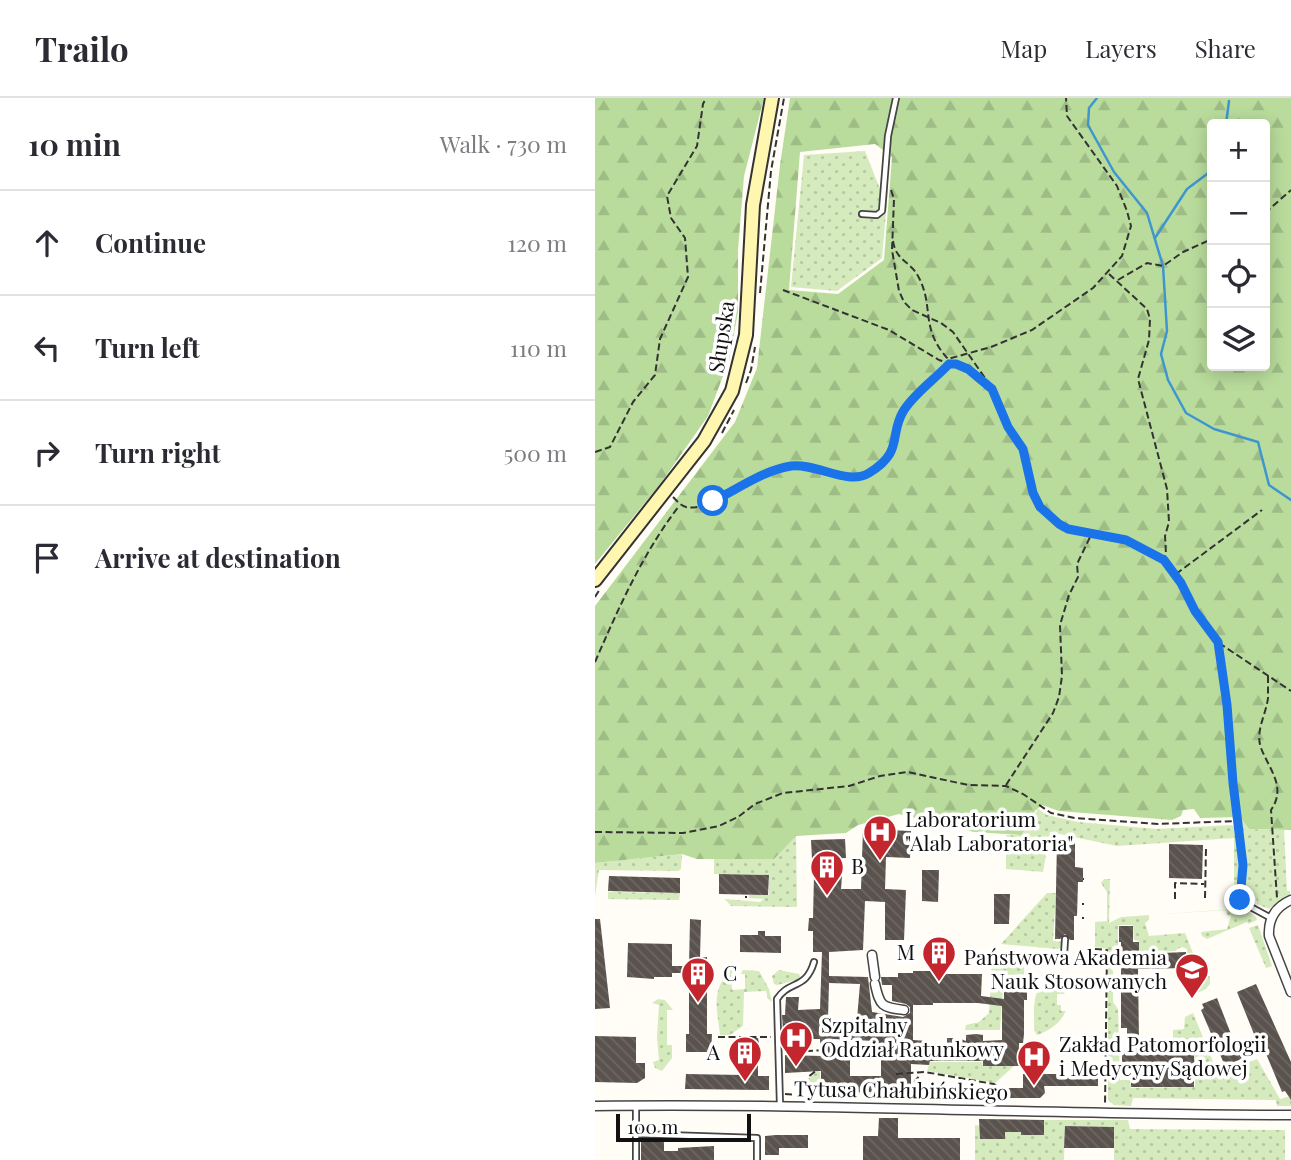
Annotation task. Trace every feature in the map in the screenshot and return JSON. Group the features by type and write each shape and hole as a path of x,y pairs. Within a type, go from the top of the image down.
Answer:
{"street":[{"name":"Słupska","path":"598,584 705,441 738,372 746,334 753,205 772,98"},
{"path":"1291,900 1280,905 1271,918 1269,936 1291,992"},
{"path":"871,955 881,1004 886,1008 904,1010"},
{"name":"Tytusa Chałubińskiego","path":"595,1106 779,1106 1291,1115"}],"lane":[{"path":"862,214 880,213 888,136 896,98"},
{"path":"1234,898 1271,918"},
{"path":"1064,955 1065,939"},
{"path":"779,1106 777,999 783,990 800,984 809,975 814,962"},
{"path":"636,1105 636,1160"},
{"path":"636,1134 757,1138 757,1160"}],"path":[{"path":"595,452 610,447 633,401 655,374 660,339 688,277 685,238 671,218 667,196 697,146 706,98"},
{"path":"759,303 771,171 784,98"},
{"path":"948,359 991,347 1033,330 1093,288 1122,256 1131,226 1117,186 1067,116 1066,98"},
{"path":"883,189 891,189 894,199 892,250 899,291 904,302 912,310 941,323 953,332 968,352 992,389 1008,427 1023,449 1033,493 1040,507 1068,529 1126,540 1164,560 1176,574 1195,611 1218,642 1291,691"},
{"path":"1270,209 1291,190"},
{"path":"892,233 895,252 917,273 926,297 927,318 934,342 949,364"},
{"path":"1118,280 1147,263 1163,267 1182,252 1207,241"},
{"path":"1108,273 1147,309 1150,319 1150,340 1138,379 1167,489 1169,522 1165,536 1164,560"},
{"path":"783,290 890,330 949,364 968,369 992,389"},
{"path":"742,392 751,370 757,337"},
{"path":"673,496 680,504 697,507 761,476 793,466 809,467 850,478 867,474 888,457 894,447 902,414 908,404 949,364"},
{"path":"722,433 737,403"},
{"path":"595,662 643,560 680,504"},
{"path":"1176,574 1262,510"},
{"path":"1006,786 1053,713 1062,676 1059,625 1078,577 1077,564 1092,533"},
{"path":"595,597 598,584"},
{"path":"1218,642 1227,705 1237,822 1240,828 1243,865 1240,900"},
{"path":"1268,676 1268,700 1261,720 1260,746 1278,781 1276,802 1271,810 1275,895 1280,905"},
{"path":"595,832 683,833 719,826 738,817 755,804 783,793 849,786 880,776 908,772 968,785 1006,786 1051,813 1075,818 1158,824 1237,822"},
{"path":"1205,898 1206,848"},
{"path":"1175,899 1175,883 1205,884"},
{"path":"1095,949 1107,950 1105,1107"},
{"path":"718,1037 771,1037 771,1045"},
{"path":"784,1052 826,1050"},
{"path":"811,1096 808,1077 817,1070"},
{"path":"896,1074 925,1072 999,1087"},
{"path":"914,1093 915,1081 921,1074"}],"green space":[{"path":"595,98 764,98 744,176 738,250 738,312 729,360 708,416 661,483 595,564"},
{"path":"790,98 1291,98 1291,830 1249,829 1240,817 1200,818 1194,809 1183,810 1181,816 1172,820 1059,811 1042,805 1035,811 1022,835 974,832 899,814 858,825 846,833 796,836 774,859 697,859 682,854 595,863 595,606 735,422 757,368","holes":["875,144 892,157 884,260 838,294 789,290 800,152"]},
{"path":"865,151 880,189 888,190 882,258 837,291 791,287 804,155"},
{"path":"1038,809 1047,815 1078,822 1157,829 1232,825 1237,829 1241,865 1238,889 1234,894 1234,838 1117,846 1050,832 1043,872 1006,869 1006,835 1022,835"},
{"path":"1240,817 1249,829 1284,830 1287,891 1290,891 1290,896 1282,898 1269,909 1257,904 1256,897 1246,894 1246,865"},
{"path":"796,836 797,907 731,906 725,899 760,902 764,899 749,898 749,895 769,895 769,875 714,874 714,859 763,850"},
{"path":"682,854 681,869 678,871 599,870 595,896 595,863"},
{"path":"1104,879 1110,879 1109,923 1121,917 1149,915 1149,920 1145,923 1149,936 1185,933 1197,963 1187,962 1187,949 1182,947 1176,951 1139,953 1139,941 1134,940 1133,925 1118,925 1118,954 1113,954 1108,961 1108,949 1095,947 1095,922 1107,921 1107,892 1101,883"},
{"path":"608,892 680,893 679,900 608,899"},
{"path":"1047,893 1056,893 1053,941 1063,942 1062,947 1058,949 1001,944"},
{"path":"1233,901 1257,920 1207,939 1201,932 1227,929 1231,916 1227,915 1226,910 1152,915 1234,909"},
{"path":"1258,925 1272,966 1266,968 1249,928"},
{"path":"999,954 1024,955 1024,975 1008,977 1008,986 1003,988 1000,1030 965,1030 966,1025 979,1022 989,1013 992,964"},
{"path":"1108,966 1113,971 1113,1002 1118,1009 1120,1080 1130,1080 1131,1088 1195,1087 1194,1049 1185,1047 1184,1039 1173,1039 1173,1030 1184,1029 1185,1017 1193,1013 1218,1074 1257,1059 1280,1099 1291,1096 1291,1106 1277,1106 1276,1100 1133,1098 1131,1106 1114,1105 1108,1100"},
{"path":"1198,966 1202,976 1210,976 1210,984 1191,996 1190,976"},
{"path":"729,970 734,972 731,974 732,990 745,989 745,974 741,974 743,970 759,971 769,989 772,1002 766,991 744,992 743,1026 730,1035 720,1035 717,994"},
{"path":"779,970 799,974 801,979 774,984 772,976"},
{"path":"1047,983 1056,985 1065,994 1057,994 1057,1005 1061,1005 1061,1011 1066,1011 1056,1024 1037,1035 1034,1030 1036,997 1038,991"},
{"path":"658,999 665,1000 673,1010 667,1010 667,1045 672,1045 672,1058 662,1071 655,1068 653,1062 659,1060 659,1005 652,1003"},
{"path":"930,1062 982,1062 983,1066 1014,1066 995,1083 927,1071"},
{"path":"820,1072 820,1093 881,1092 881,1095 815,1094 809,1078"},
{"path":"1044,1120 1128,1120 1130,1129 1285,1130 1285,1160 1114,1160 1114,1127 1065,1126 1064,1160 975,1160 975,1125 980,1126 980,1139 1005,1139 1005,1132 1043,1135"}],"building":[{"path":"863,829 911,831 910,858 886,857 885,889 906,890 904,940 885,940 885,902 865,901 863,950 829,952 829,976 868,977 872,1012 903,1017 910,1013 910,1007 892,1001 892,985 882,985 881,977 898,977 898,973 913,971 982,974 981,996 1004,999 1004,987 1010,987 1010,979 1024,979 1027,1000 1024,1000 1024,1034 1023,1043 1019,1043 1019,1066 983,1066 983,1061 930,1061 929,1065 911,1064 911,1091 821,1093 821,1071 785,1073 785,1055 821,1056 820,1039 785,1039 782,1015 785,1015 786,997 799,997 798,1010 820,1009 822,952 813,952 813,931 808,931 809,918 813,918 814,876 842,876 841,889 861,889","holes":["829,983 860,984 857,1019 828,1019","978,1003 1002,1006 1002,1040 983,1041 983,1035 976,1034 966,1035 966,1041 947,1038 947,1045 913,1040 913,1005","833,1039 875,1041 878,1058 881,1058 881,1076 850,1076 850,1056 833,1055"]},
{"path":"845,839 846,858 812,859 811,840"},
{"path":"1057,841 1075,842 1075,867 1083,868 1083,882 1078,882 1074,940 1070,940 1065,934 1060,939 1055,939"},
{"path":"1169,844 1203,845 1202,879 1169,878"},
{"path":"922,870 939,870 938,902 922,901"},
{"path":"719,874 769,875 768,895 719,894"},
{"path":"609,876 680,878 680,893 608,891"},
{"path":"994,894 1010,894 1009,924 994,924"},
{"path":"595,919 600,919 610,1008 595,1009"},
{"path":"690,919 701,920 700,958 707,957 707,1034 712,1034 711,1052 686,1052 686,1034 689,1034 689,973 672,973 672,977 654,979 627,977 628,943 672,944 672,966 689,966"},
{"path":"1119,926 1133,926 1133,942 1139,942 1139,954 1186,952 1186,968 1138,969 1139,1041 1183,1041 1183,1049 1194,1049 1194,1087 1131,1087 1131,1077 1122,1077 1122,1050 1127,1050 1127,1028 1121,1028"},
{"path":"758,931 765,931 765,936 781,936 781,953 740,952 740,935 758,935"},
{"path":"1256,984 1291,1062 1291,1100 1285,1091 1282,1092 1264,1049 1225,1066 1201,1010 1204,1008 1202,1004 1217,998 1236,1047 1256,1039 1237,992"},
{"path":"595,1036 636,1037 636,1063 645,1063 645,1078 637,1083 595,1082"},
{"path":"743,1038 758,1038 761,1055 758,1076 769,1076 769,1090 685,1089 686,1074 742,1075"},
{"path":"1023,1074 1098,1074 1098,1086 1044,1086 1045,1093 1040,1098 1002,1098 1002,1088 1023,1088"},
{"path":"879,1118 898,1118 898,1138 960,1138 960,1160 863,1160 863,1136 878,1136"},
{"path":"979,1119 1044,1120 1044,1135 1005,1132 1005,1139 980,1139"},
{"path":"1065,1126 1114,1127 1114,1148 1064,1148"},
{"path":"808,1135 808,1148 779,1148 779,1155 765,1155 765,1136"},
{"path":"641,1142 664,1142 664,1151 714,1146 714,1160 641,1160"}],"waterway":[{"path":"1097,98 1089,108 1088,125 1114,172 1147,213 1163,266 1167,331 1161,354 1168,380 1186,413 1214,429 1258,442 1269,485 1291,500"},
{"path":"1227,119 1229,101"},
{"path":"1155,238 1187,189 1207,174"}],"place":[{"name":"Laboratorium \"Alab Laboratoria\"","path":"880,862"},
{"name":"B","path":"827,897"},
{"name":"M","path":"939,983"},
{"name":"Państwowa Akademia Nauk Stosowanych","path":"1192,1000"},
{"name":"C","path":"698,1004"},
{"name":"Szpitalny Oddział Ratunkowy","path":"796,1068"},
{"name":"A","path":"745,1083"},
{"name":"Zakład Patomorfologii i Medycyny Sądowej","path":"1034,1087"}],"route":[{"path":"713,501 753,480 793,466 831,471 850,478 867,474 888,457 894,447 898,425 908,404 949,364 956,364 977,375 992,389 1008,427 1023,449 1033,493 1040,507 1068,529 1126,540 1164,560 1176,574 1185,595 1218,642 1227,705 1237,822 1240,828 1243,865 1240,900"}]}
